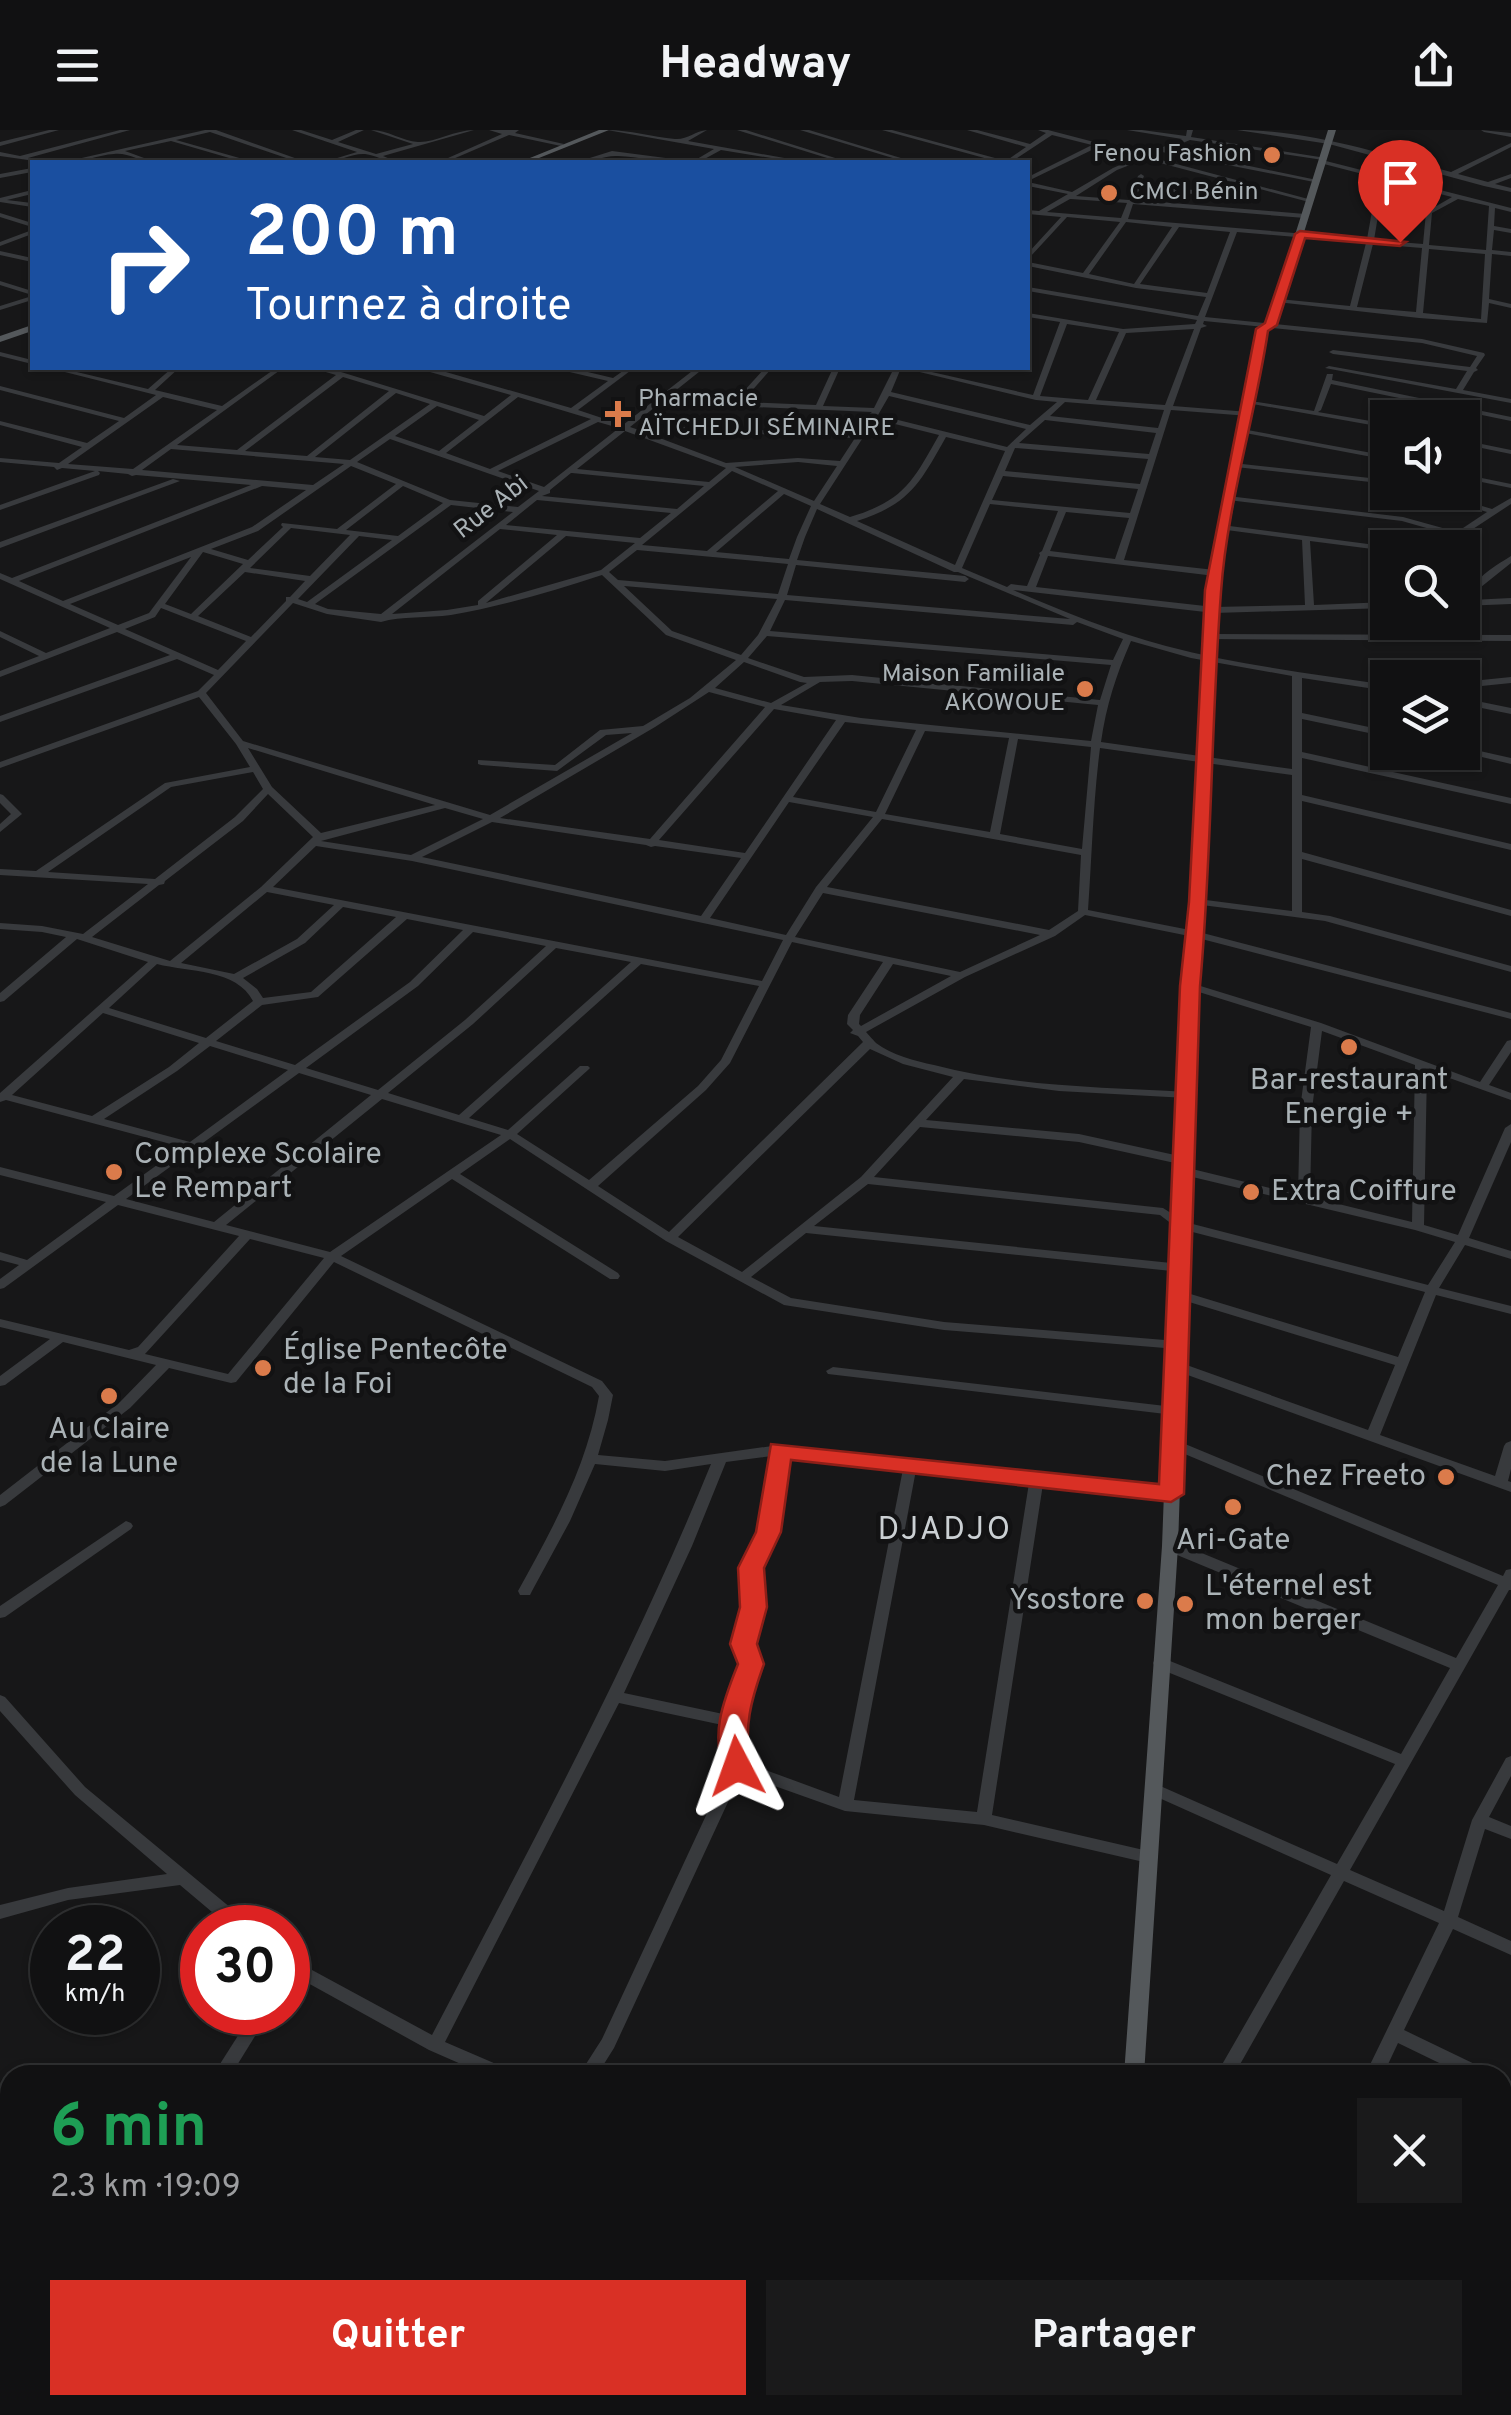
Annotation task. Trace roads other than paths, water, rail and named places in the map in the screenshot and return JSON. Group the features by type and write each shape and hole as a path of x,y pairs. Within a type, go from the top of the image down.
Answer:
{"main road":[{"path":"518,160 593,130"},
{"path":"529,160 607,130"},
{"path":"1135,2065 1170,1546 1190,986 1215,573 1266,327 1279,301 1330,136"},
{"path":"0,337 30,327"}],"street":[{"path":"0,144 56,130"},
{"path":"20,158 127,130 160,142"},
{"path":"81,160 211,130 297,160"},
{"path":"294,130 388,160"},
{"path":"332,142 360,130"},
{"path":"374,130 420,145"},
{"path":"394,137 414,130"},
{"path":"375,156 470,130"},
{"path":"492,130 561,144"},
{"path":"537,140 552,130"},
{"path":"607,130 793,160"},
{"path":"682,142 704,130"},
{"path":"712,147 740,130 836,160"},
{"path":"776,141 820,130"},
{"path":"885,130 981,160"},
{"path":"970,130 989,132 1029,146"},
{"path":"1042,130 1309,200"},
{"path":"1130,130 1189,134 1322,160 1511,210"},
{"path":"1240,130 1330,136 1450,175 1511,190"},
{"path":"1484,130 1511,135"},
{"path":"806,132 903,160"},
{"path":"447,160 513,133"},
{"path":"1009,160 1050,133"},
{"path":"1039,214 1189,134"},
{"path":"173,141 241,160"},
{"path":"1450,175 1511,144"},
{"path":"1030,181 1095,146"},
{"path":"700,160 722,148"},
{"path":"1161,149 1314,180"},
{"path":"120,151 146,160"},
{"path":"334,160 362,152"},
{"path":"587,160 612,153 650,160"},
{"path":"0,154 30,160"},
{"path":"764,160 770,156"},
{"path":"0,176 30,170"},
{"path":"1084,276 1123,222 1141,176"},
{"path":"1420,316 1430,245 1429,212 1455,197 1511,176"},
{"path":"1353,309 1381,177"},
{"path":"1030,183 1073,196 1130,203 1305,216"},
{"path":"1136,188 1235,195 1257,189"},
{"path":"0,201 30,193"},
{"path":"0,201 30,205"},
{"path":"1279,301 1484,322 1489,301 1492,205"},
{"path":"1030,212 1511,254"},
{"path":"0,215 30,224"},
{"path":"1030,258 1064,217"},
{"path":"1136,286 1176,226"},
{"path":"1493,228 1511,231"},
{"path":"1119,562 1160,431 1234,230"},
{"path":"0,244 30,233"},
{"path":"0,253 30,260"},
{"path":"1030,261 1136,286 1210,295"},
{"path":"0,283 30,294"},
{"path":"1030,289 1200,323 1339,330 1422,341 1481,355 1459,390"},
{"path":"0,308 30,296"},
{"path":"1489,301 1511,306"},
{"path":"1030,314 1123,332 1200,323"},
{"path":"1422,341 1447,319"},
{"path":"1036,398 1064,321"},
{"path":"1317,410 1331,382 1328,368 1339,330"},
{"path":"1091,402 1123,332"},
{"path":"1333,352 1474,370"},
{"path":"0,354 30,362"},
{"path":"1328,368 1511,402"},
{"path":"61,370 220,408"},
{"path":"149,392 174,370"},
{"path":"132,474 277,370"},
{"path":"329,370 485,419"},
{"path":"433,370 640,432 728,466 957,570 1128,637 1210,658 1370,685"},
{"path":"572,370 613,380"},
{"path":"573,410 627,370"},
{"name":"Rue Abi","path":"381,619 697,370"},
{"path":"737,403 767,370"},
{"path":"818,408 835,370"},
{"path":"412,858 496,820 708,689 742,662 784,599 790,562 814,507 888,393 897,370"},
{"path":"917,370 1062,402 1317,410 1370,422"},
{"path":"957,379 961,370"},
{"path":"240,451 342,374"},
{"path":"1331,382 1511,419"},
{"path":"0,388 124,420"},
{"path":"310,457 393,392"},
{"path":"888,393 1028,428"},
{"path":"440,454 517,394"},
{"path":"57,468 162,395"},
{"path":"659,400 873,413 944,434 1010,447 1152,457"},
{"path":"957,570 990,502 1010,447 1062,402"},
{"path":"65,603 268,522 434,405"},
{"path":"1042,417 1160,431"},
{"path":"490,472 598,418"},
{"path":"0,422 89,446"},
{"path":"640,432 669,429 857,436"},
{"path":"1244,432 1370,455"},
{"path":"847,521 910,494 944,434"},
{"path":"388,436 547,490"},
{"path":"1480,446 1511,452"},
{"path":"170,447 349,462 449,502 521,510"},
{"path":"0,460 100,472 314,488"},
{"path":"289,599 334,615 381,619 477,606 604,572 728,466 798,460 843,464"},
{"path":"0,471 19,464"},
{"path":"1236,466 1370,480"},
{"path":"572,471 709,484"},
{"path":"0,508 100,472"},
{"path":"1001,474 1143,487"},
{"path":"0,545 183,479"},
{"path":"1480,480 1511,486"},
{"path":"340,530 403,482"},
{"path":"12,581 260,484"},
{"path":"708,555 782,492"},
{"path":"537,498 678,512"},
{"path":"1228,498 1402,519 1440,530"},
{"path":"1466,530 1511,500"},
{"path":"307,606 449,502"},
{"path":"990,502 1134,516"},
{"path":"1480,508 1495,512"},
{"path":"1030,588 1063,509"},
{"path":"268,522 397,538"},
{"path":"194,615 290,526"},
{"path":"500,527 708,555 982,580"},
{"path":"1222,527 1370,547"},
{"path":"0,765 201,693 357,533"},
{"path":"477,606 563,534"},
{"path":"1306,538 1310,608"},
{"path":"202,550 245,566 310,579"},
{"path":"0,674 119,630 163,606 202,550"},
{"path":"1043,553 1215,573"},
{"path":"1480,583 1511,559"},
{"path":"604,572 669,633 742,662 815,682 852,678 1105,702"},
{"path":"0,576 217,673"},
{"path":"618,583 1090,623"},
{"path":"998,586 1214,610 1370,604"},
{"path":"1480,602 1511,601"},
{"path":"163,606 251,640"},
{"path":"764,633 1114,663"},
{"path":"0,634 46,656"},
{"path":"1083,912 1098,744 1114,663 1128,637"},
{"path":"1213,637 1511,638"},
{"path":"0,719 174,657"},
{"path":"1297,674 1297,913"},
{"path":"1480,683 1511,680"},
{"path":"651,844 768,709 815,682"},
{"path":"708,689 768,709 840,720 1098,744 1297,773"},
{"path":"201,693 240,743 268,790 318,840 961,975"},
{"path":"1480,704 1511,710"},
{"path":"1297,715 1370,730"},
{"path":"704,920 840,720"},
{"path":"482,762 558,768 602,732 645,728"},
{"path":"591,1185 702,1088 726,1061 788,940 820,889 878,817 922,728"},
{"path":"994,837 1014,736"},
{"path":"240,743 496,820 747,856"},
{"path":"1297,754 1511,801"},
{"path":"1480,754 1511,761"},
{"path":"37,875 168,786 256,769"},
{"path":"0,999 81,935 160,882 239,819 268,790"},
{"path":"1297,796 1511,847"},
{"path":"0,797 17,814 0,829"},
{"path":"787,799 1088,853"},
{"path":"172,964 266,889 318,840 442,806"},
{"path":"1297,854 1511,913"},
{"path":"0,872 160,882"},
{"path":"266,889 763,984"},
{"path":"820,889 1050,934"},
{"path":"1198,902 1297,913 1511,968"},
{"path":"235,978 300,941 339,906"},
{"path":"856,1033 961,975 1050,934 1083,912 1195,934 1511,1016"},
{"path":"94,1120 209,1042 259,1002 314,994 404,916"},
{"path":"0,926 44,926 156,960 235,978 244,981 259,1002"},
{"path":"0,1285 414,984 470,929"},
{"path":"217,1226 382,1096 553,945"},
{"path":"2,1097 156,960"},
{"path":"462,1120 638,961"},
{"path":"888,961 854,1015 856,1033 918,1068 960,1076 1186,1095"},
{"path":"1190,986 1316,1025 1511,1097"},
{"path":"100,1008 510,1134 670,1238 772,1295 802,1305 944,1326 1177,1345"},
{"path":"1304,1200 1306,1109 1316,1025"},
{"path":"670,1238 869,1043"},
{"path":"1482,1087 1511,1043"},
{"path":"1418,1227 1421,1064"},
{"path":"0,1322 221,1380 237,1376 332,1256 510,1134 584,1068"},
{"path":"742,1278 865,1180 960,1076"},
{"path":"2,1097 188,1145"},
{"path":"919,1123 1079,1138 1511,1255"},
{"path":"1372,1437 1432,1289 1462,1242 1511,1128"},
{"path":"0,1170 332,1256 597,1384 606,1395 588,1459 525,1591"},
{"path":"452,1174 614,1276"},
{"path":"865,1180 1164,1212 1182,1226 1511,1310"},
{"path":"802,1229 1181,1268"},
{"path":"126,1354 143,1350 246,1236"},
{"path":"0,1256 28,1264"},
{"path":"1180,1295 1401,1362"},
{"path":"0,1382 60,1338"},
{"path":"0,1502 124,1405 164,1365"},
{"path":"1176,1366 1505,1485 1511,1446"},
{"path":"833,1371 1174,1411"},
{"path":"1172,1444 1509,1581 1231,2065"},
{"path":"588,1459 664,1466 780,1450 1036,1482 1171,1494"},
{"path":"594,2065 737,1766 734,1722 751,1664 744,1644 754,1607 751,1568 769,1532 780,1450"},
{"path":"435,2044 615,1697 686,1546 720,1457"},
{"path":"844,1804 910,1465"},
{"path":"984,1819 1036,1482"},
{"path":"0,1613 126,1526"},
{"path":"1170,1546 1458,1665"},
{"path":"1160,1663 1404,1761"},
{"path":"615,1697 734,1722"},
{"path":"0,1702 80,1791 214,1905"},
{"path":"1379,2065 1449,1920 1480,1820 1511,1762"},
{"path":"737,1766 844,1804 984,1819 1148,1857"},
{"path":"1153,1789 1511,1948"},
{"path":"1480,1820 1511,1833"},
{"path":"0,1912 68,1894 182,1878"},
{"path":"310,1979 482,2065"},
{"path":"1394,2033 1460,2065"},
{"path":"228,2065 247,2035"}],"place":[{"name":"Fenou Fashion","path":"1272,155"},
{"name":"CMCI Bénin","path":"1109,193"},
{"name":"Pharmacie AÏTCHEDJI SÉMINAIRE","path":"618,414"},
{"name":"Maison Familiale AKOWOUE","path":"1085,689"},
{"name":"Bar-restaurant Energie +","path":"1349,1047"},
{"name":"Complexe Scolaire Le Rempart","path":"114,1172"},
{"name":"Extra Coiffure","path":"1251,1192"},
{"name":"Église Pentecôte de la Foi","path":"263,1368"},
{"name":"Au Claire de la Lune","path":"109,1396"},
{"name":"Chez Freeto","path":"1446,1477"},
{"name":"Ari-Gate","path":"1233,1507"},
{"name":"Ysostore","path":"1145,1601"},
{"name":"L'éternel est mon berger","path":"1185,1604"}],"district":[{"name":"DJADJO","path":"945,1531"}]}
